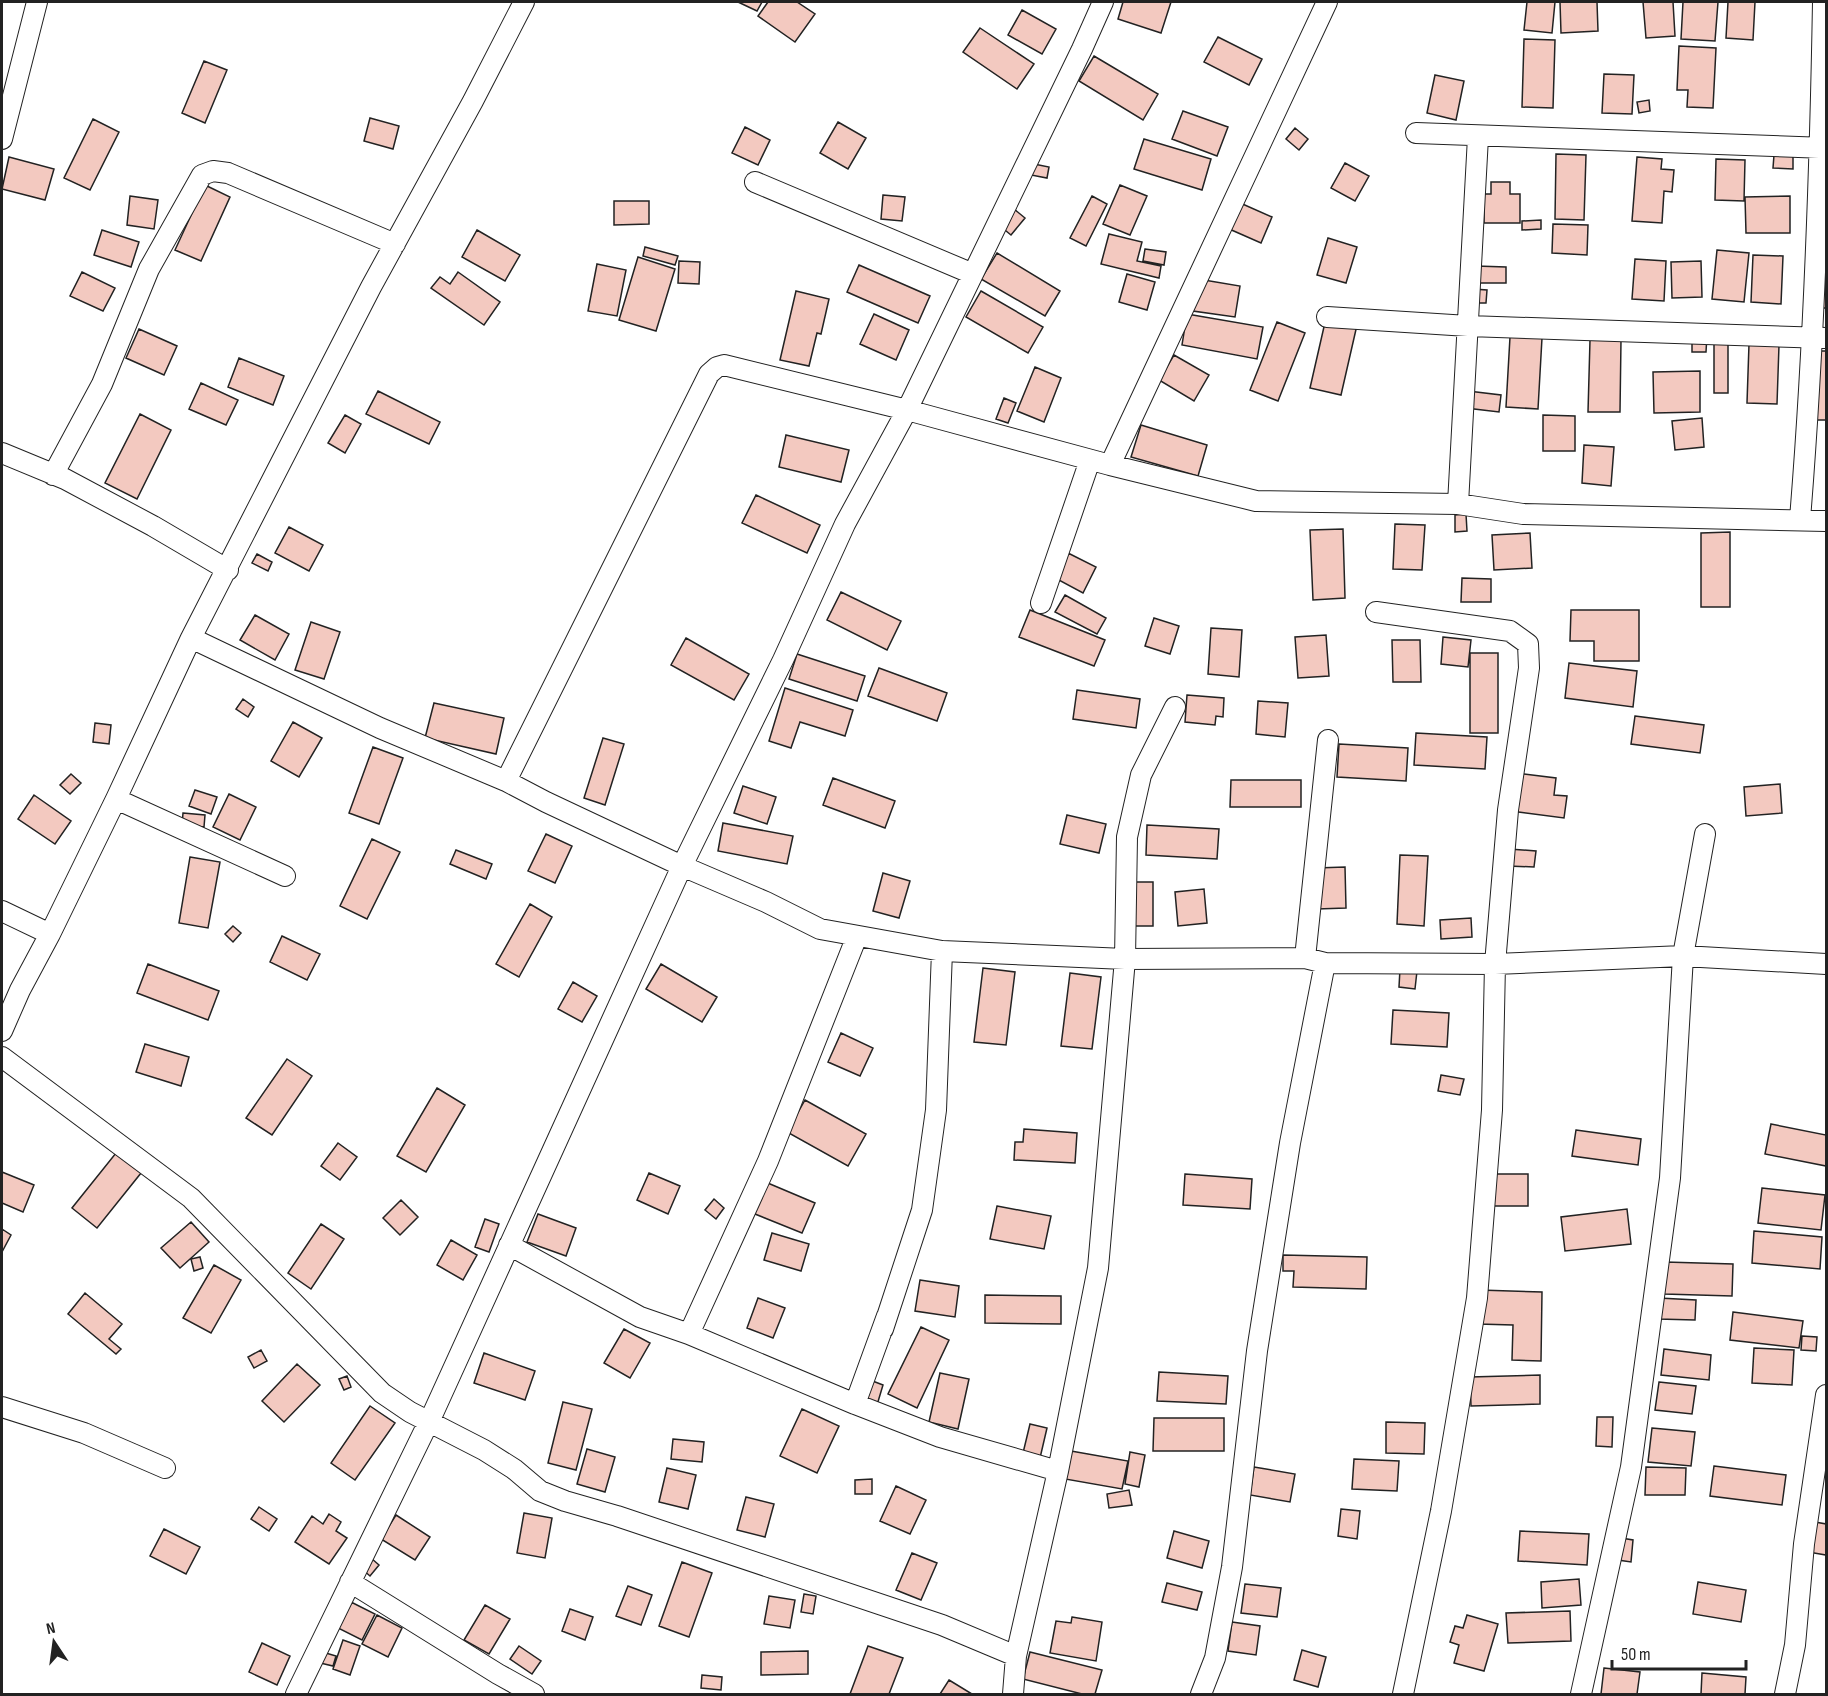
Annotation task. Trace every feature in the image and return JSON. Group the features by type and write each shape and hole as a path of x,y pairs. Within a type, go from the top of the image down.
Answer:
{"street":[{"path":"14,90 2,139 37,2"},
{"path":"2,1031 20,990 116,799 191,639 366,297 524,2"},
{"path":"296,1695 428,1422 682,866 783,660 845,524 907,410 1103,2"},
{"path":"1110,465 1327,2"},
{"path":"1800,519 1810,383 1819,337 1824,148 1823,2"},
{"path":"1416,133 1824,148"},
{"path":"1458,504 1478,136"},
{"path":"53,475 102,384 149,269 192,191 206,172 228,172 395,244"},
{"path":"755,182 973,274"},
{"path":"1327,317 1468,326 1819,337"},
{"path":"506,781 711,371 717,367 730,365 1090,460 1256,501 1458,504 1523,514 1827,521"},
{"path":"2,453 53,475 153,526 228,570"},
{"path":"1041,603 1090,460"},
{"path":"1376,612 1510,631 1528,644 1529,668 1508,810 1495,964 1492,1110 1478,1298 1441,1511 1403,1695"},
{"path":"191,639 380,728 506,781 546,802 820,929 942,951 1125,959 1305,958 1325,963 1495,964 1683,956 1827,964"},
{"path":"1013,1695 1016,1656 1058,1471 1098,1268 1125,959 1127,837 1141,775 1175,707"},
{"path":"1305,958 1328,740"},
{"path":"116,799 285,876"},
{"path":"1581,1695 1631,1467 1670,1178 1683,956 1705,834"},
{"path":"2,911 50,934"},
{"path":"689,1334 768,1161 857,936"},
{"path":"883,1329 922,1210 936,1110 942,951"},
{"path":"1201,1695 1215,1658 1232,1567 1257,1351 1290,1143 1325,963"},
{"path":"2,1056 190,1198 382,1394 428,1422 484,1450 514,1469 540,1491 942,1625 1016,1656"},
{"path":"509,1245 640,1317 689,1334 940,1437 1058,1471"},
{"path":"855,1404 910,1254"},
{"path":"1785,1695 1795,1645 1804,1544 1827,1395"},
{"path":"2,1407 84,1433 165,1468"},
{"path":"350,1581 534,1695"}],"building":[{"path":"738,2 762,2 757,11"},
{"path":"768,2 797,2 815,14 795,42 758,16"},
{"path":"1123,2 1171,2 1161,33 1118,19"},
{"path":"1527,2 1555,2 1552,33 1524,30"},
{"path":"1560,2 1597,2 1598,31 1561,33"},
{"path":"1643,2 1673,2 1675,36 1646,38"},
{"path":"1683,2 1718,2 1715,41 1681,39"},
{"path":"1728,2 1755,2 1753,40 1726,38"},
{"path":"1022,10 1056,29 1042,54 1008,35"},
{"path":"980,28 1034,64 1017,89 963,52"},
{"path":"1218,37 1262,59 1249,85 1204,62"},
{"path":"1524,39 1555,40 1553,108 1522,107"},
{"path":"1679,46 1716,48 1713,108 1687,107 1688,90 1677,90"},
{"path":"1094,56 1158,94 1143,120 1079,81"},
{"path":"204,61 227,70 205,123 182,113"},
{"path":"1604,74 1634,75 1632,114 1602,113"},
{"path":"1435,75 1464,81 1456,120 1427,113"},
{"path":"1649,100 1650,111 1639,113 1637,102"},
{"path":"1183,111 1228,127 1217,156 1172,139"},
{"path":"370,118 399,126 393,149 364,141"},
{"path":"93,119 119,132 90,190 64,178"},
{"path":"838,122 866,138 848,169 820,153"},
{"path":"745,127 770,140 758,165 732,153"},
{"path":"1295,128 1308,139 1299,150 1286,139"},
{"path":"1144,139 1211,159 1202,190 1134,169"},
{"path":"1556,154 1586,155 1584,220 1555,219"},
{"path":"1774,155 1793,156 1793,169 1773,168"},
{"path":"9,157 54,169 45,200 2,189"},
{"path":"1637,157 1662,159 1661,169 1674,170 1672,192 1664,191 1662,223 1632,221"},
{"path":"1716,159 1745,160 1744,201 1715,200"},
{"path":"1345,163 1369,176 1355,201 1331,188"},
{"path":"1034,164 1049,167 1047,178 1031,175"},
{"path":"1491,182 1510,182 1510,194 1520,194 1520,223 1484,223 1484,194 1491,194"},
{"path":"205,185 230,197 201,261 175,250"},
{"path":"1120,185 1147,196 1130,235 1103,224"},
{"path":"883,195 905,197 902,221 881,219"},
{"path":"130,196 158,200 154,229 127,225"},
{"path":"1092,196 1107,204 1086,246 1070,238"},
{"path":"1790,196 1790,233 1746,233 1745,197"},
{"path":"614,201 649,201 649,224 614,225"},
{"path":"1238,202 1272,217 1261,243 1227,228"},
{"path":"1014,209 1025,218 1011,235 1000,226"},
{"path":"1541,220 1541,229 1522,230 1522,221"},
{"path":"1553,224 1588,225 1587,255 1552,253"},
{"path":"102,230 139,242 131,267 94,255"},
{"path":"477,230 520,255 505,281 462,257"},
{"path":"1109,234 1142,242 1137,261 1161,266 1159,278 1101,264"},
{"path":"1823,234 1826,235 1826,308 1819,308"},
{"path":"1328,238 1357,247 1346,283 1317,275"},
{"path":"645,247 678,256 675,265 643,256"},
{"path":"1145,249 1166,252 1164,265 1143,261"},
{"path":"1717,250 1749,253 1744,302 1712,299"},
{"path":"997,253 1060,291 1045,316 981,279"},
{"path":"1753,255 1783,256 1781,304 1751,302"},
{"path":"638,257 675,269 656,331 619,320"},
{"path":"1635,259 1666,261 1664,301 1632,299"},
{"path":"679,261 700,262 699,284 678,283"},
{"path":"1701,261 1702,297 1672,298 1671,262"},
{"path":"597,264 626,270 617,316 588,311"},
{"path":"859,265 930,296 918,323 847,292"},
{"path":"1476,266 1506,267 1506,283 1476,283"},
{"path":"82,272 115,288 103,311 70,296"},
{"path":"458,272 500,302 484,325 431,288 440,277 450,284"},
{"path":"1127,274 1155,282 1147,310 1119,302"},
{"path":"1198,279 1240,286 1235,317 1193,311"},
{"path":"1473,289 1487,290 1486,303 1472,303"},
{"path":"796,291 829,299 821,334 817,333 809,366 780,360"},
{"path":"981,291 1043,327 1028,353 966,317"},
{"path":"874,314 909,330 896,360 860,344"},
{"path":"1187,314 1263,327 1257,359 1182,345"},
{"path":"1326,318 1357,325 1341,395 1310,388"},
{"path":"1277,322 1305,333 1278,401 1250,390"},
{"path":"139,329 177,346 164,375 126,358"},
{"path":"1692,335 1707,335 1706,352 1692,352"},
{"path":"1510,337 1542,338 1538,409 1506,407"},
{"path":"1590,340 1621,340 1620,412 1588,412"},
{"path":"1714,343 1728,343 1728,393 1714,393"},
{"path":"1749,344 1779,345 1777,404 1747,403"},
{"path":"1816,351 1826,351 1826,420 1816,420"},
{"path":"1174,355 1209,375 1194,401 1159,380"},
{"path":"239,358 284,376 273,405 228,387"},
{"path":"1035,367 1061,378 1044,422 1017,411"},
{"path":"1700,371 1700,412 1654,413 1653,372"},
{"path":"201,383 238,400 226,425 189,409"},
{"path":"378,391 440,422 429,444 366,414"},
{"path":"1468,391 1501,395 1499,412 1466,408"},
{"path":"1004,398 1016,403 1008,423 996,419"},
{"path":"140,414 171,430 137,499 105,483"},
{"path":"345,415 361,424 345,453 328,443"},
{"path":"1543,415 1575,416 1575,451 1543,451"},
{"path":"1702,418 1704,447 1675,450 1672,421"},
{"path":"1141,425 1207,445 1198,476 1131,457"},
{"path":"786,435 849,450 841,482 779,467"},
{"path":"1584,445 1614,447 1611,486 1582,483"},
{"path":"756,495 820,525 807,553 742,523"},
{"path":"1466,514 1467,531 1455,532 1455,515"},
{"path":"1395,524 1425,525 1422,570 1393,569"},
{"path":"289,527 323,545 309,571 275,553"},
{"path":"1343,529 1345,598 1313,600 1310,530"},
{"path":"1730,532 1730,607 1701,607 1701,533"},
{"path":"1530,533 1532,568 1494,570 1492,535"},
{"path":"1068,553 1096,567 1083,593 1055,578"},
{"path":"257,554 272,562 268,571 252,563"},
{"path":"1462,578 1491,579 1491,602 1461,602"},
{"path":"841,592 901,621 887,650 827,620"},
{"path":"1065,595 1106,618 1097,634 1055,612"},
{"path":"1030,610 1105,640 1094,666 1019,637"},
{"path":"1571,610 1639,610 1639,661 1594,661 1594,641 1570,641"},
{"path":"255,615 289,634 275,660 240,640"},
{"path":"1154,618 1179,626 1170,654 1145,646"},
{"path":"311,622 340,632 324,679 295,670"},
{"path":"1211,628 1242,630 1239,677 1208,674"},
{"path":"1326,635 1329,676 1298,678 1295,637"},
{"path":"1443,637 1471,640 1468,667 1441,664"},
{"path":"686,638 749,674 734,700 671,665"},
{"path":"1392,640 1420,640 1421,682 1393,682"},
{"path":"1470,653 1498,653 1498,733 1470,733"},
{"path":"797,654 865,676 857,701 789,679"},
{"path":"1569,663 1637,671 1633,707 1565,698"},
{"path":"879,668 947,693 937,721 868,696"},
{"path":"785,688 853,710 845,736 800,722 791,748 769,741"},
{"path":"1077,690 1140,699 1136,728 1073,719"},
{"path":"1187,695 1224,698 1223,717 1216,716 1215,725 1185,722"},
{"path":"243,699 254,707 248,717 236,709"},
{"path":"1258,701 1288,703 1285,737 1256,734"},
{"path":"434,703 504,718 496,754 425,738"},
{"path":"1635,716 1704,725 1700,753 1631,744"},
{"path":"293,722 322,738 299,777 271,761"},
{"path":"95,723 111,725 109,744 93,742"},
{"path":"1416,733 1487,737 1485,769 1414,765"},
{"path":"603,738 624,744 605,805 584,798"},
{"path":"1339,744 1408,748 1406,781 1337,777"},
{"path":"373,747 403,758 379,824 349,813"},
{"path":"1516,773 1556,778 1554,795 1567,796 1564,818 1511,811"},
{"path":"71,774 81,783 70,794 60,785"},
{"path":"833,778 895,801 885,828 823,805"},
{"path":"1231,780 1301,780 1301,807 1230,807"},
{"path":"1780,784 1782,813 1746,816 1744,787"},
{"path":"743,786 776,797 767,824 734,813"},
{"path":"195,790 217,797 211,814 189,806"},
{"path":"229,794 256,807 240,840 213,827"},
{"path":"34,795 71,821 55,844 18,819"},
{"path":"183,813 205,815 204,827 182,825"},
{"path":"1067,815 1106,824 1099,853 1060,844"},
{"path":"723,823 793,836 787,864 718,851"},
{"path":"1147,825 1219,829 1217,859 1146,855"},
{"path":"546,834 572,846 555,883 528,871"},
{"path":"372,839 400,852 367,919 340,906"},
{"path":"1509,849 1536,851 1534,867 1508,866"},
{"path":"456,850 492,864 486,879 450,864"},
{"path":"1400,855 1428,856 1424,926 1397,924"},
{"path":"190,857 220,862 208,928 179,923"},
{"path":"1345,867 1346,908 1317,909 1316,868"},
{"path":"883,873 910,881 899,918 873,911"},
{"path":"1132,882 1153,882 1153,926 1132,926"},
{"path":"1204,889 1207,923 1178,926 1175,892"},
{"path":"530,904 552,917 519,977 496,964"},
{"path":"1471,918 1472,937 1441,939 1440,920"},
{"path":"233,926 241,933 233,942 225,934"},
{"path":"282,936 320,954 307,980 270,962"},
{"path":"148,964 219,991 208,1020 137,993"},
{"path":"661,964 717,997 702,1022 646,989"},
{"path":"983,968 1015,972 1006,1045 974,1042"},
{"path":"1400,969 1417,971 1415,989 1399,987"},
{"path":"1070,973 1101,977 1092,1049 1061,1046"},
{"path":"573,982 597,996 582,1022 558,1009"},
{"path":"1393,1010 1449,1013 1447,1047 1391,1044"},
{"path":"841,1033 873,1048 860,1076 828,1062"},
{"path":"145,1044 189,1057 181,1086 136,1072"},
{"path":"287,1059 312,1076 272,1135 246,1118"},
{"path":"1441,1075 1464,1079 1460,1095 1438,1091"},
{"path":"437,1088 465,1105 426,1172 397,1156"},
{"path":"805,1100 866,1134 848,1166 787,1132"},
{"path":"1771,1124 1826,1135 1826,1166 1765,1154"},
{"path":"1024,1129 1077,1133 1075,1163 1014,1160 1015,1142 1023,1142"},
{"path":"1576,1130 1641,1139 1638,1165 1572,1156"},
{"path":"338,1143 357,1157 340,1180 321,1166"},
{"path":"116,1153 141,1173 97,1228 72,1208"},
{"path":"2,1172 34,1185 23,1212 2,1203"},
{"path":"649,1173 680,1186 668,1214 637,1200"},
{"path":"1185,1174 1252,1179 1250,1209 1183,1205"},
{"path":"1489,1174 1528,1174 1528,1206 1489,1206"},
{"path":"763,1181 815,1203 802,1233 750,1212"},
{"path":"1762,1188 1825,1195 1821,1230 1758,1223"},
{"path":"714,1199 724,1208 716,1219 705,1210"},
{"path":"401,1200 418,1217 400,1235 383,1218"},
{"path":"997,1206 1051,1216 1044,1249 990,1239"},
{"path":"1627,1209 1631,1244 1565,1251 1561,1217"},
{"path":"538,1214 576,1228 566,1256 527,1242"},
{"path":"485,1219 499,1224 489,1252 475,1247"},
{"path":"191,1222 209,1242 180,1268 161,1248"},
{"path":"321,1224 344,1239 311,1289 288,1273"},
{"path":"2,1229 11,1235 2,1252"},
{"path":"1754,1231 1822,1237 1820,1269 1752,1263"},
{"path":"772,1233 809,1244 801,1271 764,1260"},
{"path":"451,1240 477,1255 463,1280 437,1265"},
{"path":"1283,1255 1367,1257 1366,1289 1293,1287 1294,1271 1283,1271"},
{"path":"200,1257 203,1268 194,1271 191,1259"},
{"path":"1665,1262 1733,1264 1732,1296 1664,1294"},
{"path":"214,1265 241,1280 211,1333 183,1318"},
{"path":"920,1280 959,1286 955,1317 915,1311"},
{"path":"1479,1290 1542,1292 1541,1361 1512,1360 1513,1325 1478,1324"},
{"path":"85,1293 122,1324 109,1339 121,1349 116,1354 68,1314"},
{"path":"985,1295 1061,1296 1061,1324 985,1323"},
{"path":"758,1298 785,1308 773,1338 747,1328"},
{"path":"1659,1298 1696,1300 1695,1320 1658,1319"},
{"path":"1733,1312 1803,1321 1799,1348 1730,1340"},
{"path":"921,1327 949,1340 917,1408 888,1394"},
{"path":"624,1329 650,1343 630,1378 604,1363"},
{"path":"1802,1336 1817,1337 1816,1351 1801,1350"},
{"path":"1754,1348 1794,1350 1792,1385 1752,1383"},
{"path":"1664,1349 1711,1355 1709,1380 1661,1375"},
{"path":"261,1350 267,1361 254,1368 248,1357"},
{"path":"484,1353 535,1371 525,1400 474,1383"},
{"path":"297,1364 320,1385 284,1422 262,1401"},
{"path":"1159,1372 1228,1376 1226,1404 1157,1401"},
{"path":"940,1373 969,1379 958,1429 929,1422"},
{"path":"1540,1375 1540,1404 1471,1406 1470,1377"},
{"path":"347,1376 351,1387 344,1390 339,1379"},
{"path":"870,1380 883,1385 877,1405 863,1401"},
{"path":"1659,1382 1696,1386 1692,1414 1655,1410"},
{"path":"563,1402 592,1409 576,1470 548,1463"},
{"path":"370,1406 395,1423 355,1480 331,1463"},
{"path":"802,1409 839,1426 817,1473 780,1456"},
{"path":"1597,1417 1613,1417 1612,1447 1596,1446"},
{"path":"1154,1418 1224,1418 1224,1451 1153,1451"},
{"path":"1386,1422 1425,1423 1424,1454 1386,1453"},
{"path":"1030,1424 1047,1428 1040,1458 1023,1453"},
{"path":"1652,1428 1695,1432 1691,1466 1648,1462"},
{"path":"673,1439 704,1442 702,1462 671,1459"},
{"path":"587,1449 615,1457 605,1492 577,1484"},
{"path":"1071,1451 1128,1461 1122,1489 1065,1479"},
{"path":"1130,1452 1145,1455 1139,1487 1125,1484"},
{"path":"1354,1459 1399,1461 1397,1491 1352,1489"},
{"path":"1714,1466 1786,1475 1782,1505 1710,1496"},
{"path":"1254,1467 1295,1474 1290,1502 1250,1495"},
{"path":"1646,1467 1686,1468 1685,1495 1645,1495"},
{"path":"667,1468 696,1475 688,1509 659,1502"},
{"path":"872,1479 872,1494 855,1494 855,1480"},
{"path":"896,1486 926,1500 910,1534 880,1521"},
{"path":"1129,1490 1132,1505 1109,1508 1107,1494"},
{"path":"746,1497 774,1504 765,1537 737,1530"},
{"path":"259,1507 277,1519 269,1531 251,1519"},
{"path":"1341,1509 1360,1511 1357,1539 1338,1536"},
{"path":"524,1513 552,1518 545,1558 517,1553"},
{"path":"329,1514 341,1522 336,1531 347,1538 329,1564 295,1542 312,1516 323,1524"},
{"path":"396,1515 430,1537 415,1560 381,1539"},
{"path":"1815,1522 1826,1524 1826,1555 1808,1552"},
{"path":"164,1529 200,1547 186,1574 150,1556"},
{"path":"1174,1531 1209,1541 1202,1568 1167,1558"},
{"path":"1520,1531 1589,1534 1587,1565 1518,1561"},
{"path":"1621,1538 1633,1540 1631,1562 1618,1560"},
{"path":"912,1553 937,1563 921,1600 896,1590"},
{"path":"371,1558 379,1565 370,1576 362,1569"},
{"path":"682,1562 712,1573 689,1637 659,1626"},
{"path":"1579,1579 1581,1605 1542,1608 1541,1582"},
{"path":"1698,1582 1746,1590 1741,1622 1693,1614"},
{"path":"1167,1583 1202,1592 1197,1610 1162,1602"},
{"path":"1245,1584 1281,1588 1277,1617 1241,1613"},
{"path":"628,1586 652,1595 641,1625 616,1616"},
{"path":"804,1594 816,1596 813,1614 801,1612"},
{"path":"769,1596 795,1600 790,1628 764,1624"},
{"path":"351,1602 375,1614 362,1640 338,1628"},
{"path":"485,1605 510,1619 489,1654 464,1640"},
{"path":"570,1609 593,1617 585,1640 562,1631"},
{"path":"1570,1611 1571,1641 1508,1643 1506,1613"},
{"path":"377,1615 402,1628 388,1657 362,1644"},
{"path":"1467,1615 1498,1624 1484,1671 1454,1663 1459,1645 1450,1642 1455,1626 1463,1628"},
{"path":"1072,1617 1102,1622 1096,1661 1050,1653 1056,1621 1071,1623"},
{"path":"1232,1622 1260,1626 1256,1655 1228,1651"},
{"path":"343,1640 360,1646 350,1675 333,1669"},
{"path":"262,1643 290,1656 277,1685 249,1672"},
{"path":"519,1646 541,1661 532,1674 510,1659"},
{"path":"868,1646 903,1658 889,1694 850,1694"},
{"path":"1302,1650 1326,1657 1318,1687 1294,1680"},
{"path":"319,1651 336,1656 333,1666 316,1662"},
{"path":"808,1651 808,1674 761,1675 761,1652"},
{"path":"1030,1652 1102,1670 1095,1694 1082,1694 1023,1679"},
{"path":"1604,1668 1640,1672 1637,1694 1601,1694"},
{"path":"1702,1673 1746,1677 1745,1694 1701,1694"},
{"path":"702,1675 722,1677 721,1690 701,1688"},
{"path":"949,1680 972,1694 940,1694"}]}
